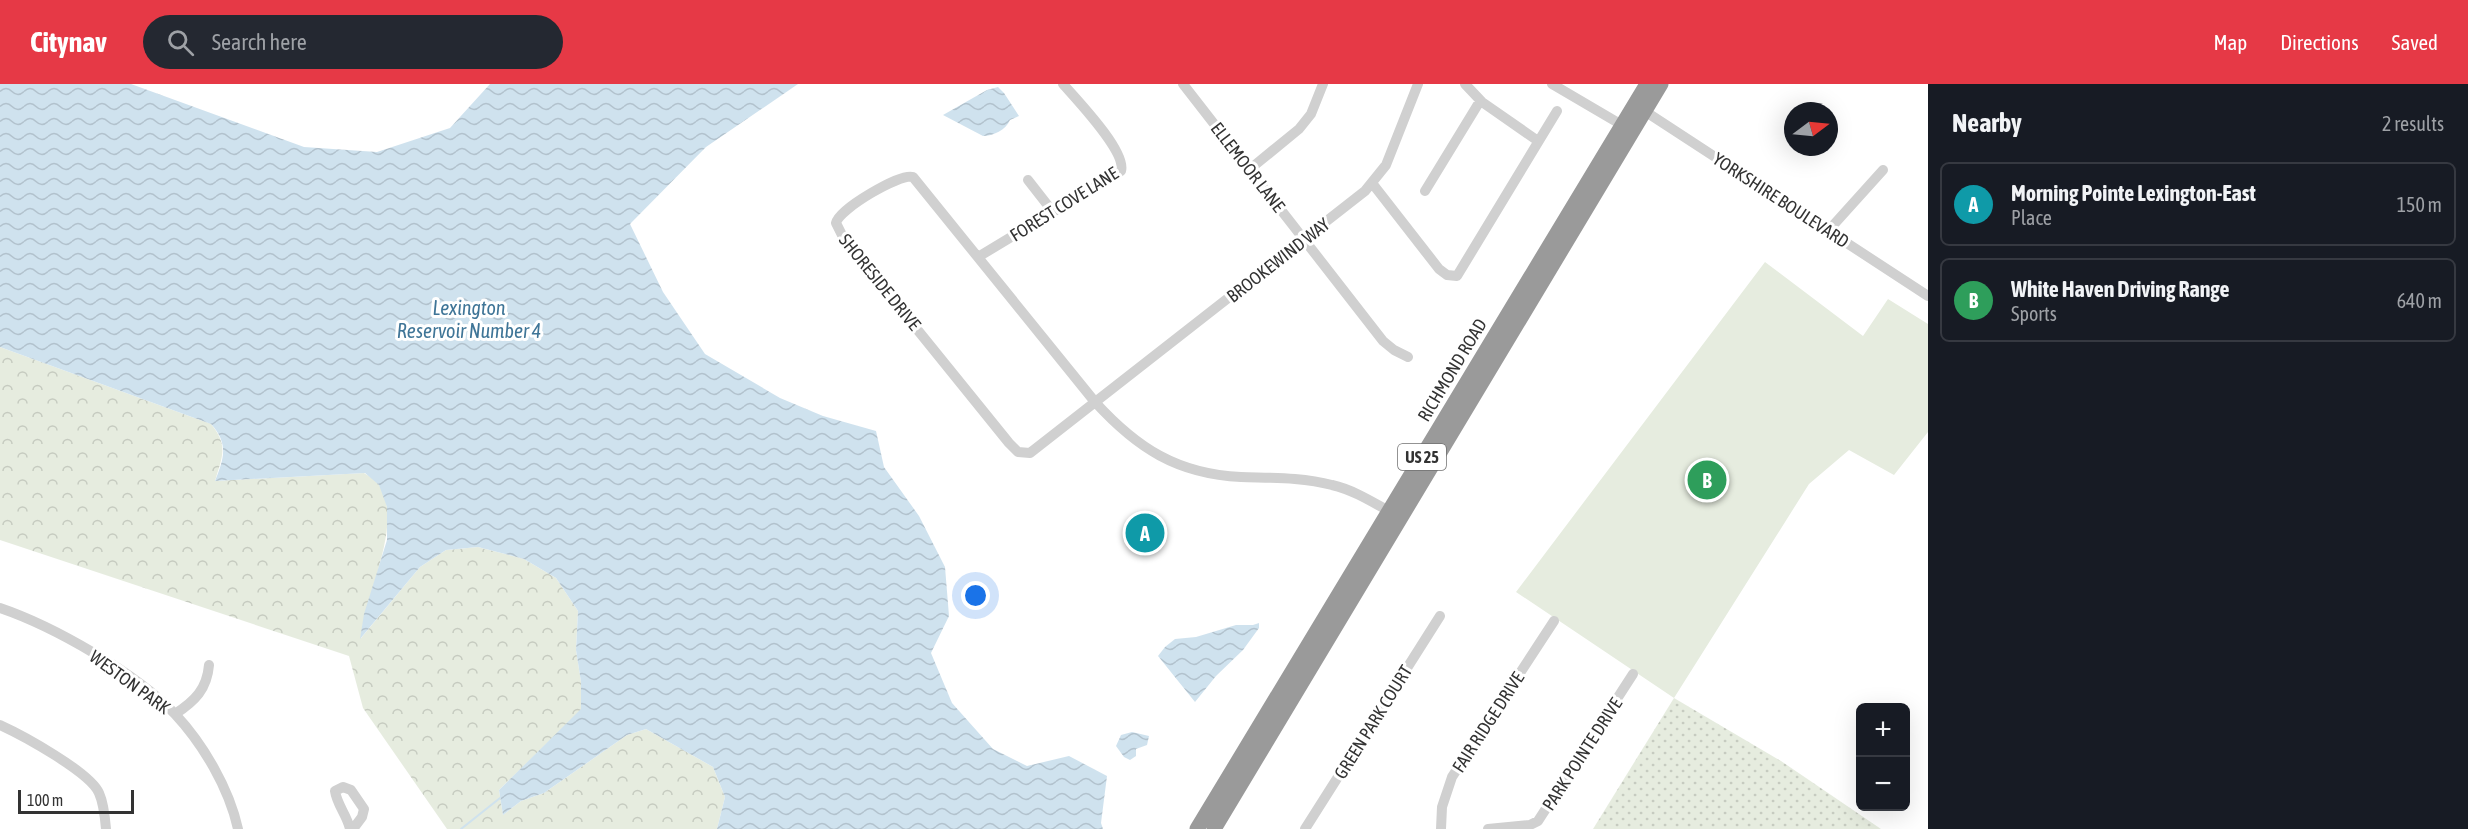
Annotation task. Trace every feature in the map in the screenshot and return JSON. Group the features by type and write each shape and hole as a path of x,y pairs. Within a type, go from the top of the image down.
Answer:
{"highway":[{"name":"RICHMOND ROAD","path":"1639,108 1647,84"},
{"name":"RICHMOND ROAD","path":"1214,829 1396,515 1639,108 1661,84"},
{"name":"RICHMOND ROAD","path":"1197,829 1396,515"}],"street":[{"name":"FOREST COVE LANE","path":"978,257 1123,168 1122,160 1114,147 1063,84"},
{"path":"1250,169 1299,129 1311,114 1323,84"},
{"name":"BROOKEWIND WAY","path":"1095,402 1372,183 1389,157 1418,84"},
{"path":"1465,84 1480,101 1538,141"},
{"path":"1552,84 1627,128"},
{"name":"ELLEMOOR LANE","path":"1190,86 1250,169 1383,341 1408,357"},
{"path":"1425,191 1480,101"},
{"name":"YORKSHIRE BOULEVARD","path":"1639,108 1928,296"},
{"path":"1372,183 1439,268 1452,277 1457,276 1557,111"},
{"path":"1828,231 1883,170"},
{"name":"SHORESIDE DRIVE","path":"1095,402 1030,453 1018,452 844,239 837,229 836,219 842,212 895,180 910,176 916,179 1095,402 1119,428 1137,443 1177,464 1225,476 1319,482 1348,490 1396,515"},
{"path":"1028,180 1053,212"},
{"name":"WESTON PARK","path":"0,608 45,626 97,655 145,688 175,714 208,760 225,792 238,829"},
{"name":"GREEN PARK COURT","path":"1305,829 1440,616"},
{"name":"FAIR RIDGE DRIVE","path":"1441,829 1442,807 1452,777 1554,621"},
{"path":"175,714 196,699 208,678 209,664"},
{"name":"PARK POINTE DRIVE","path":"1488,829 1530,825 1538,821 1633,674"},
{"path":"0,725 85,775 99,791 106,829"}],"green space":[{"path":"1765,262 1863,336 1888,299 1928,324 1928,432 1894,475 1849,450 1809,484 1674,698 1516,592"},
{"path":"0,347 211,424 222,445 222,458 215,481 364,473 374,480 386,500 388,519 386,539 361,638 420,567 446,550 478,547 524,559 556,578 578,611 576,650 581,682 581,710 499,790 503,815 521,801 544,793 627,735 646,729 713,767 725,797 717,829 447,829 363,708 349,656 0,540"},
{"path":"1674,698 1781,761 1881,829 1593,829"}],"water":[{"name":"Lexington Reservoir Number 4","path":"0,84 131,84 304,147 377,152 450,128 490,84 798,84 706,147 630,224 663,292 705,354 780,398 823,416 876,431 884,467 919,516 945,567 949,616 931,653 952,703 993,749 1027,766 1069,756 1107,776 1101,823 1103,829 717,829 725,797 713,767 646,729 627,735 544,793 521,801 503,815 499,790 581,709 581,682 576,650 578,611 556,578 524,559 478,547 446,550 420,567 360,639 364,614 387,540 387,507 379,485 365,473 215,481 221,465 223,445 211,424 0,347"},
{"path":"998,87 1019,116 1010,120 999,132 983,136 943,115 987,90"},
{"path":"1259,623 1259,628 1243,650 1216,676 1195,702 1158,656 1175,639 1196,637 1236,625"},
{"path":"1132,732 1149,736 1147,745 1136,749 1136,756 1130,760 1124,757 1116,746 1121,735"}],"waterway":[{"path":"461,829 500,798"}],"place":[{"name":"White Haven Driving Range","path":"1707,480"},
{"name":"Morning Pointe Lexington-East","path":"1145,533"}]}
